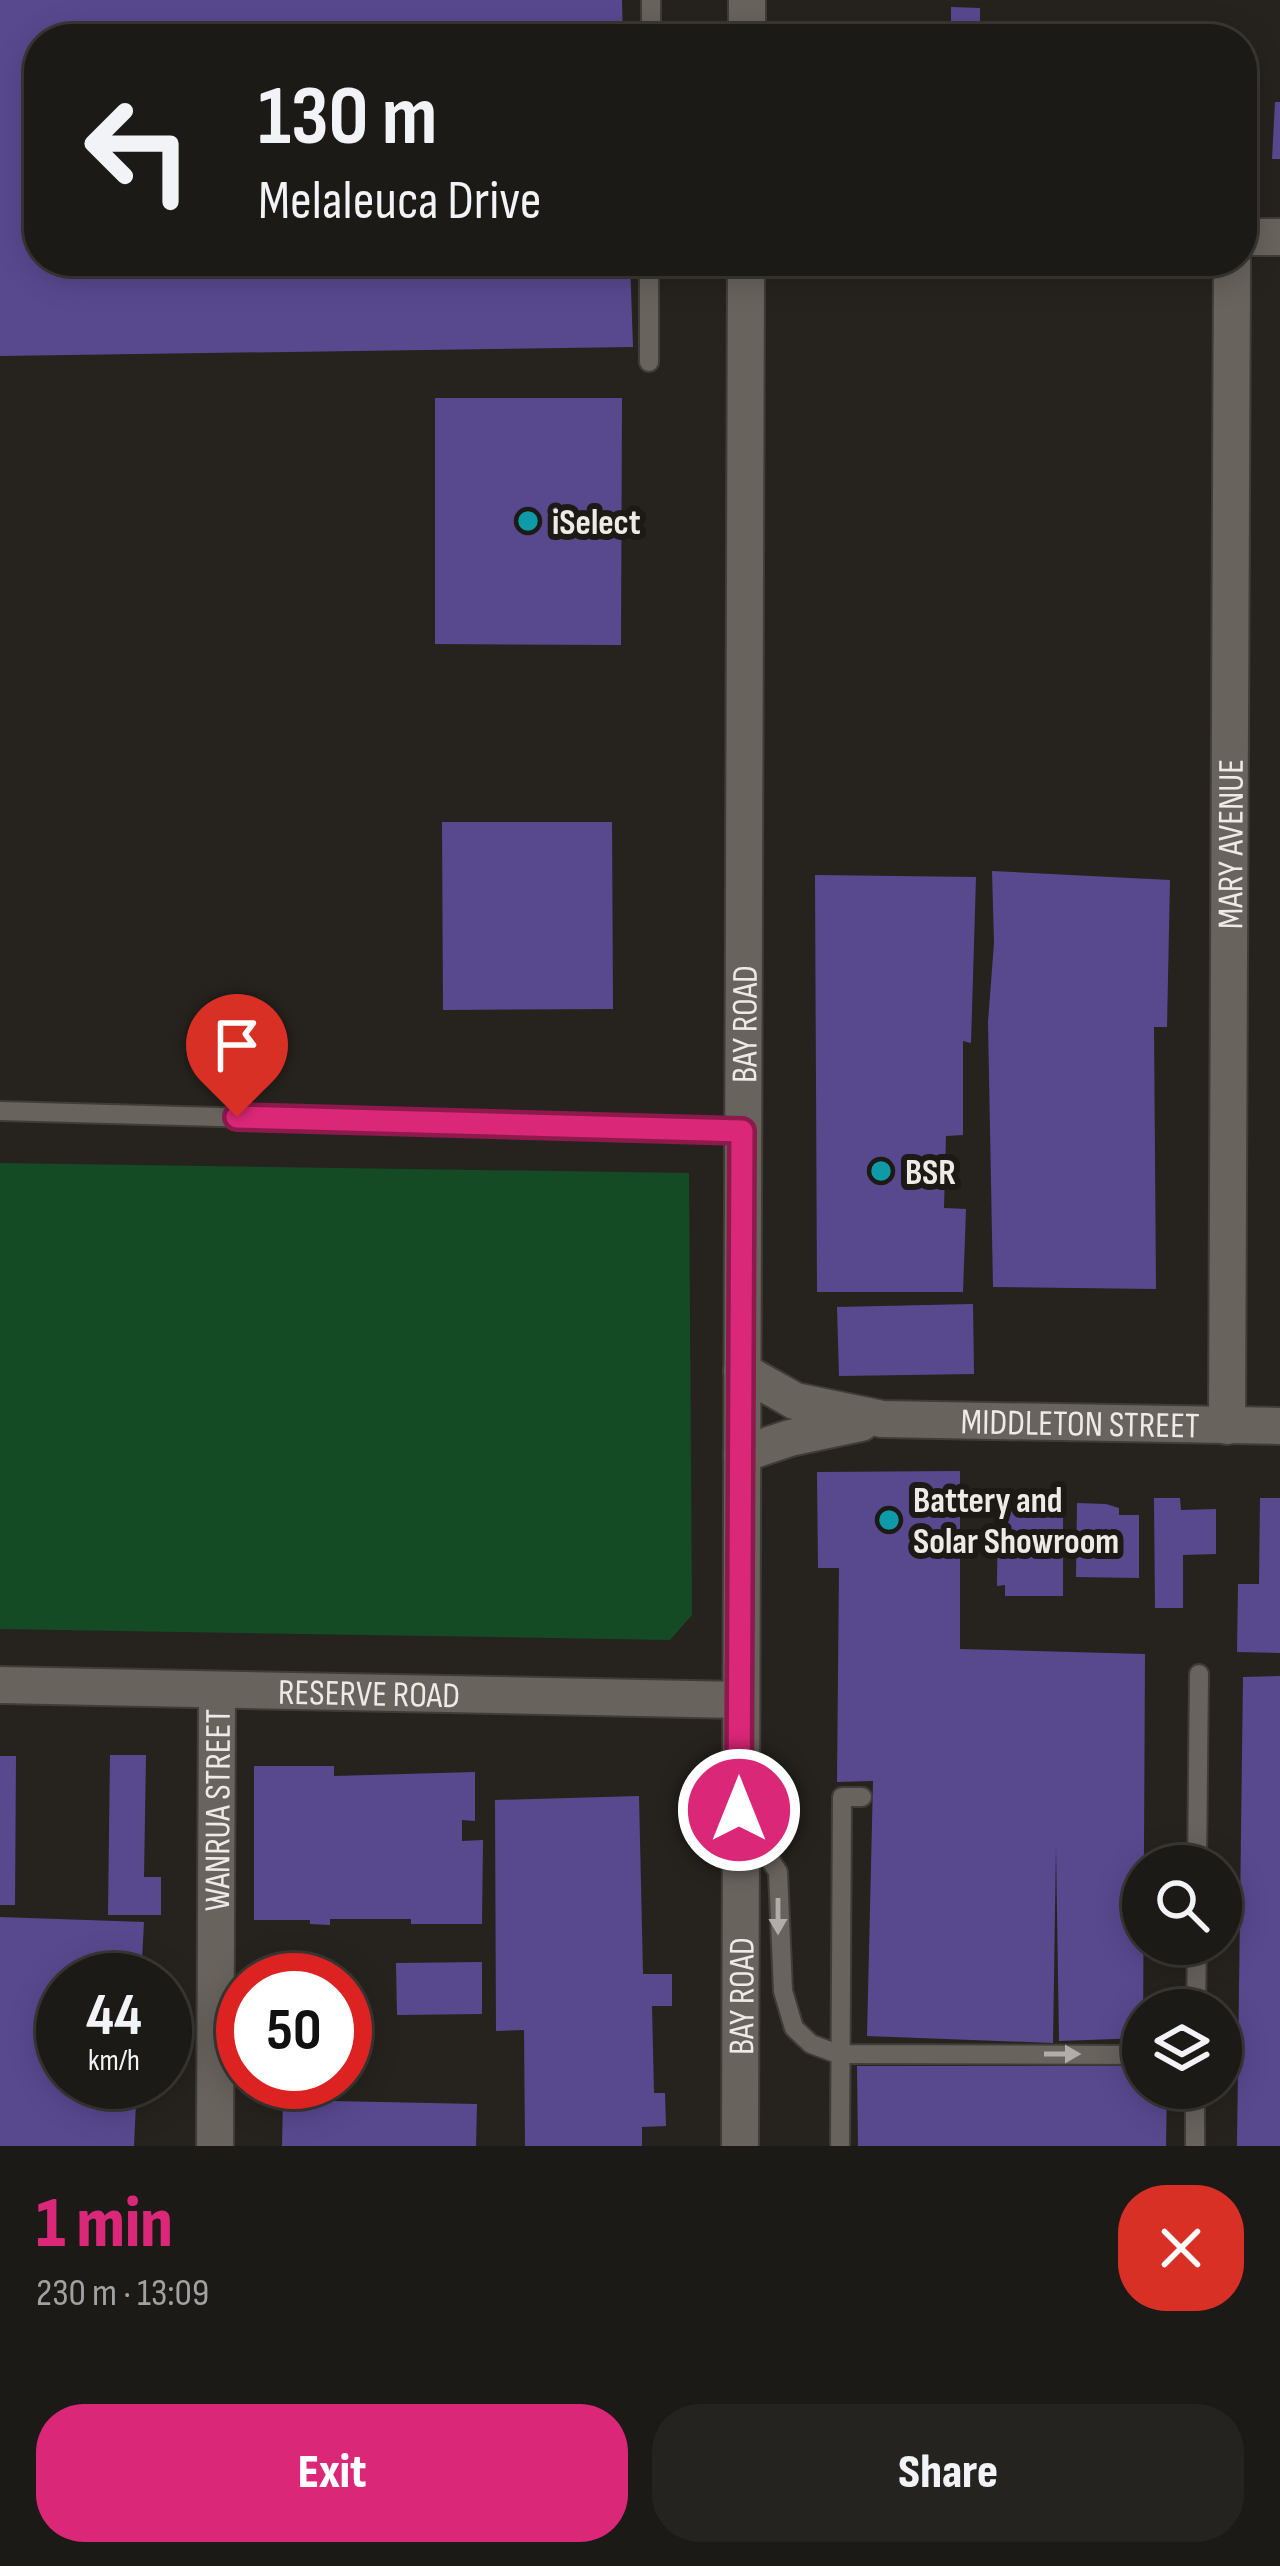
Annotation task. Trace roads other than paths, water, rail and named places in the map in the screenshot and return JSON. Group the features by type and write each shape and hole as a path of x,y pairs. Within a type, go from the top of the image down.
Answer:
{"street":[{"name":"BAY ROAD","path":"740,2146 746,276"},
{"name":"MARY AVENUE","path":"1227,1426 1232,276"},
{"name":"MIDDLETON STREET","path":"742,1371 795,1401 882,1419 1280,1426"},
{"name":"MIDDLETON STREET","path":"742,1454 790,1438 882,1419"},
{"name":"RESERVE ROAD","path":"0,1685 739,1700"},
{"name":"WANRUA STREET","path":"215,2146 217,1692"}],"lane":[{"path":"649,362 650,276"},
{"path":"0,1111 742,1131"},
{"path":"1197,1845 1199,1674"},
{"path":"840,2146 842,1797 862,1797"},
{"path":"739,1810 778,1872 783,1991 794,2028 811,2044 838,2054 1122,2054"},
{"path":"1195,2146 1196,2109"}],"place":[{"name":"iSelect","path":"528,521"},
{"name":"BSR","path":"881,1171"},
{"name":"Battery and Solar Showroom","path":"889,1520"}]}
